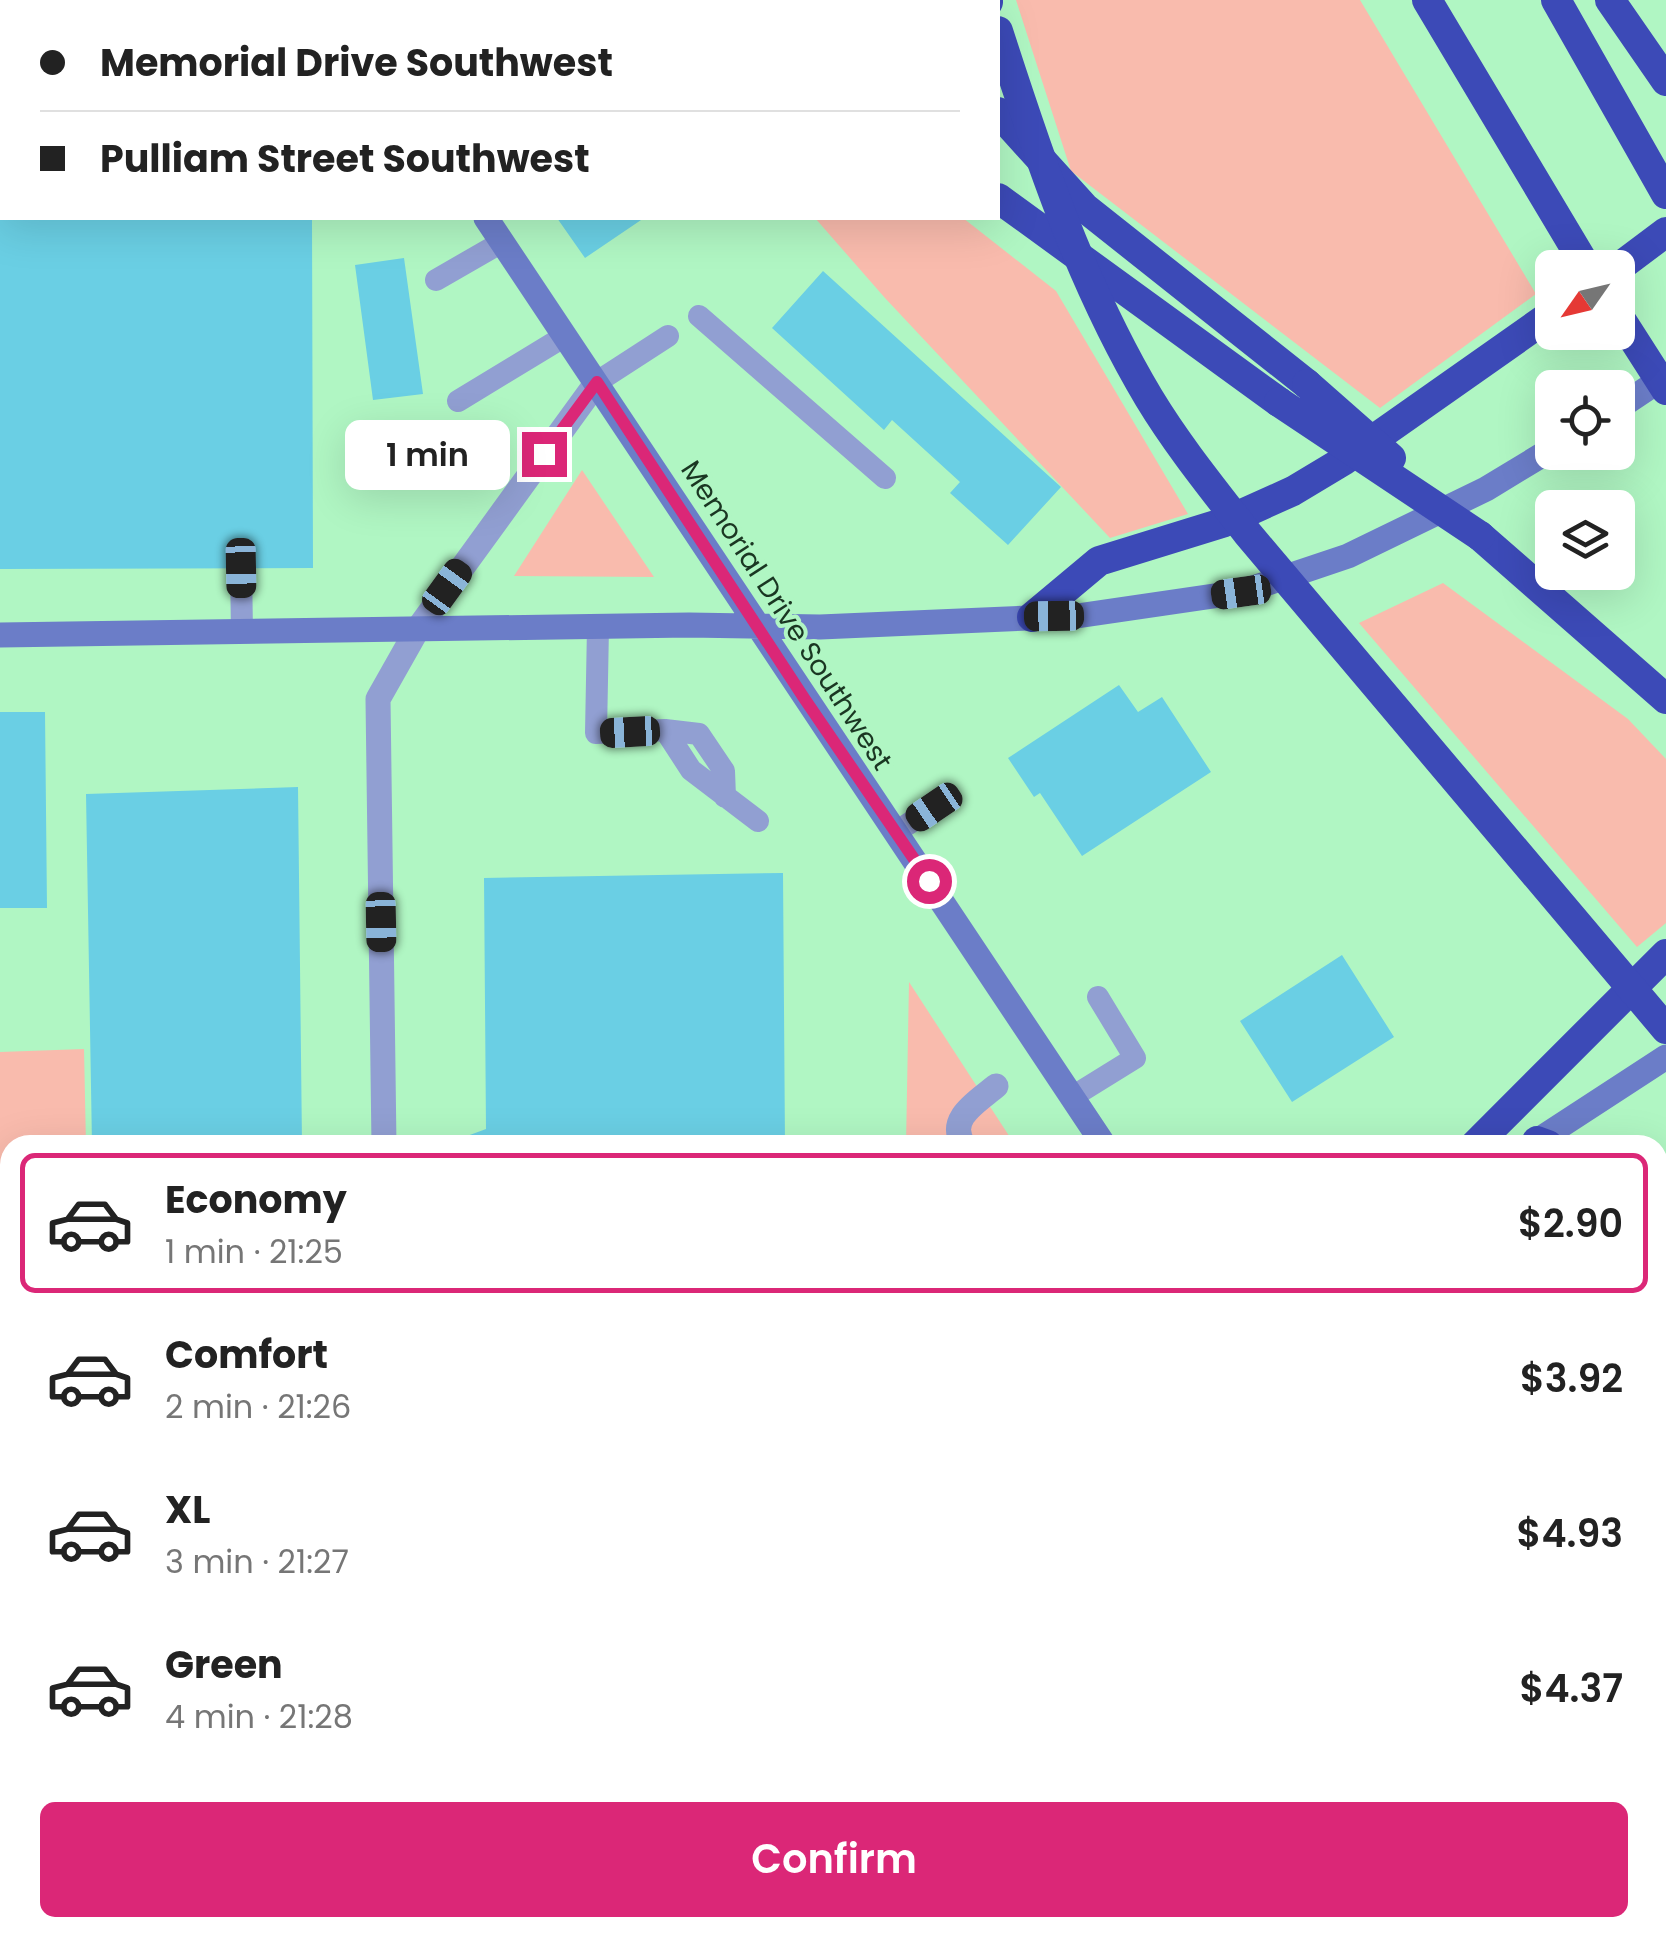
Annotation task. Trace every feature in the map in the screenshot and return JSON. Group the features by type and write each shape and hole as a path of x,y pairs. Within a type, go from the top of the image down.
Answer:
{"highway":[{"path":"1426,0 1576,250"},
{"path":"1556,0 1666,194"},
{"path":"1610,0 1666,82"},
{"path":"1000,37 1042,167 1089,283 1151,400 1199,472 1666,1029"},
{"path":"1000,114 1085,208 1308,384 1666,699"},
{"path":"1000,199 1280,402 1480,536"},
{"path":"1635,255 1666,232"},
{"path":"1032,617 1099,562 1222,523 1293,491 1343,461 1535,326"},
{"path":"1635,342 1666,390"},
{"path":"1485,1135 1666,954"}],"main road":[{"name":"Memorial Drive Southwest","path":"487,220 1097,1135"},
{"path":"1635,397 1666,376"},
{"path":"0,635 820,626 1077,616 1241,592 1348,556 1486,489 1535,460"},
{"path":"1552,1135 1666,1057"}],"street":[{"path":"384,1135 378,699 417,630 597,382"},
{"path":"959,1135 958,1122 996,1086"}],"lane":[{"path":"436,280 502,242"},
{"path":"699,316 885,478"},
{"path":"458,401 566,336"},
{"path":"597,382 668,336"},
{"path":"241,568 242,632"},
{"path":"598,626 596,733 664,730 690,770 758,821"},
{"path":"896,832 934,807"},
{"path":"1072,1096 1135,1058 1098,997"}],"shaded area":[{"path":"1016,0 1360,0 1535,295 1380,408 1071,171"},
{"path":"817,220 966,220 1056,291 1188,514 1110,538"},
{"path":"582,470 654,577 514,576"},
{"path":"1443,583 1628,719 1666,759 1666,923 1637,947 1359,623"},
{"path":"909,982 1008,1135 906,1135"},
{"path":"84,1049 86,1135 0,1135 0,1052"}],"building":[{"path":"0,220 312,220 313,568 0,569"},
{"path":"558,220 641,220 585,258"},
{"path":"404,258 423,394 373,400 355,265"},
{"path":"823,271 1061,487 1008,545 950,493 960,482 892,420 884,430 772,328"},
{"path":"1119,685 1138,712 1162,697 1211,772 1082,856 1040,793 1034,797 1008,758"},
{"path":"0,712 45,712 47,908 0,908"},
{"path":"298,787 302,1135 92,1135 86,794"},
{"path":"783,873 785,1135 470,1135 486,1129 484,878"},
{"path":"1342,955 1394,1037 1292,1102 1240,1021"}],"route":[{"path":"544,454 597,382 929,881"}]}
